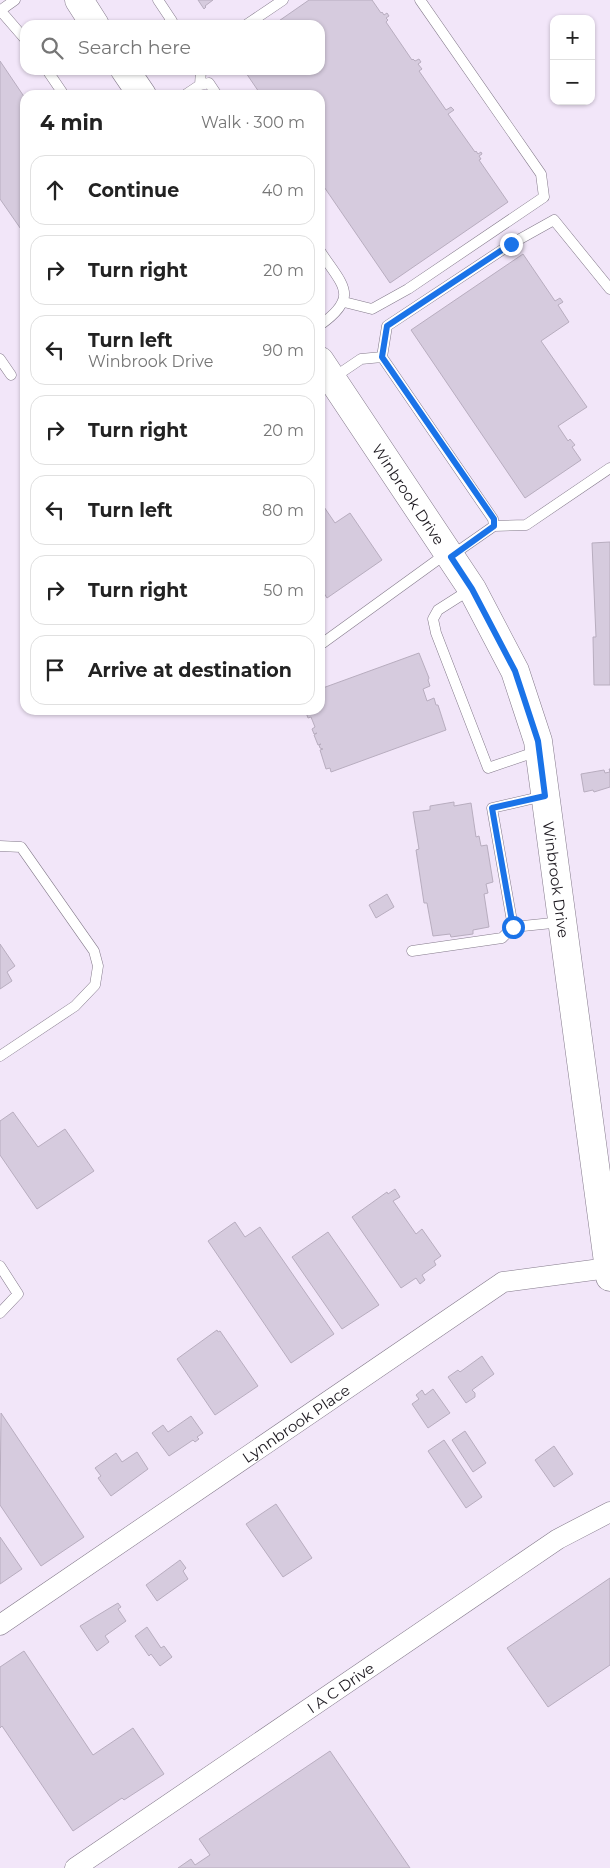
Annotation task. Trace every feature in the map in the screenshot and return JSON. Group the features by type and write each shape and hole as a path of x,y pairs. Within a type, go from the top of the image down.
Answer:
{"street":[{"path":"78,0 92,20"},
{"path":"128,75 139,90"},
{"name":"Winbrook Drive","path":"326,370 472,589 515,671 538,741 608,1257"},
{"name":"Lynnbrook Place","path":"0,1625 503,1282 608,1257"},
{"name":"I A C Drive","path":"75,1868 558,1539 610,1512"}],"lane":[{"path":"15,0 1,10 20,33"},
{"path":"158,0 172,20"},
{"path":"253,20 283,0"},
{"path":"344,302 372,309 408,289 544,197 541,174 420,0"},
{"path":"50,75 61,90"},
{"path":"200,85 201,75"},
{"path":"192,90 200,85 209,83 213,90"},
{"path":"494,526 494,519 382,357 387,326 511,244 554,220 610,289"},
{"path":"325,259 345,289 344,302 335,314 325,321"},
{"path":"326,370 361,359 382,357"},
{"path":"0,359 11,376"},
{"path":"325,642 494,526 526,524 610,468"},
{"path":"472,589 438,610 433,619 436,632 488,768 539,751"},
{"path":"513,927 492,808 545,796"},
{"path":"0,846 22,847 94,951 98,966 95,985 75,1006 0,1056"},
{"path":"412,951 502,938 513,927 562,922"},
{"path":"0,1266 18,1294 0,1313"}],"building":[{"path":"198,0 213,0 204,9"},
{"path":"309,0 372,0 381,13 384,15 387,13 389,16 386,18 388,20 386,22 412,60 419,59 421,62 418,64 422,69 419,71 446,110 451,107 454,110 448,114 475,152 478,154 481,152 482,154 479,156 481,159 479,160 508,202 390,283 325,188 325,90 258,90 247,75 325,75 325,20 280,20"},
{"path":"0,61 20,91 20,228 0,199"},
{"path":"523,254 555,301 560,298 563,302 558,305 569,322 541,341 587,407 558,426 568,441 570,439 575,445 572,447 581,460 525,498 411,330"},
{"path":"325,508 335,523 350,513 382,560 327,598 325,595"},
{"path":"610,542 610,685 594,685 593,637 596,637 592,543"},
{"path":"419,653 429,678 430,686 423,689 427,701 434,698 446,730 331,772 330,768 326,769 320,750 323,749 320,748 319,745 321,744 318,745 314,735 317,733 314,734 312,729 315,727 311,717 308,718 307,715 325,715 325,687"},
{"path":"604,770 605,773 610,772 610,787 594,792 593,790 584,792 581,774"},
{"path":"454,802 454,806 471,803 476,837 479,836 481,846 487,845 493,882 486,884 488,893 484,894 489,927 473,930 473,934 451,937 450,934 433,936 427,903 424,903 416,850 419,849 413,812 430,810 430,806"},
{"path":"387,894 394,907 376,918 369,905"},
{"path":"0,944 15,966 7,972 12,981 0,989"},
{"path":"13,1112 38,1147 65,1129 94,1171 37,1209 0,1155 0,1121"},
{"path":"395,1189 400,1197 393,1201 416,1234 422,1229 441,1256 434,1261 436,1265 422,1275 425,1280 420,1284 416,1278 401,1288 352,1217 387,1192 388,1194"},
{"path":"235,1222 245,1237 260,1227 334,1334 291,1363 208,1241"},
{"path":"328,1232 379,1305 342,1329 292,1257"},
{"path":"217,1330 218,1332 220,1331 258,1386 215,1415 177,1359"},
{"path":"482,1356 494,1374 472,1390 475,1393 475,1397 466,1403 448,1377 458,1370 460,1372"},
{"path":"433,1389 450,1413 428,1428 412,1404 419,1399 416,1395 422,1390 425,1395"},
{"path":"1,1413 84,1537 41,1566 0,1505"},
{"path":"191,1416 203,1433 197,1437 199,1439 195,1442 193,1440 169,1456 152,1433 163,1425 168,1432"},
{"path":"465,1431 486,1463 473,1472 452,1440"},
{"path":"444,1440 482,1497 466,1508 428,1451"},
{"path":"554,1446 573,1474 554,1487 535,1460"},
{"path":"137,1452 148,1469 111,1496 98,1478 101,1476 95,1468 116,1453 122,1462"},
{"path":"276,1504 312,1558 283,1577 246,1524"},
{"path":"0,1537 22,1569 0,1584"},
{"path":"180,1560 186,1568 183,1571 188,1579 157,1601 146,1585"},
{"path":"610,1578 610,1665 548,1707 507,1648"},
{"path":"118,1603 121,1607 118,1609 126,1621 105,1636 109,1642 97,1651 80,1626"},
{"path":"147,1627 161,1648 164,1646 172,1657 160,1666 151,1654 149,1656 135,1636"},
{"path":"24,1651 93,1755 133,1728 164,1774 124,1800 122,1798 73,1831 2,1726 0,1728 0,1667"},
{"path":"330,1751 410,1868 178,1868 191,1859 195,1865 210,1855 199,1839"}],"route":[{"path":"511,244 387,326 382,357 494,519 494,526 451,557 472,589 515,671 538,741 545,796 492,808 513,927"}]}
